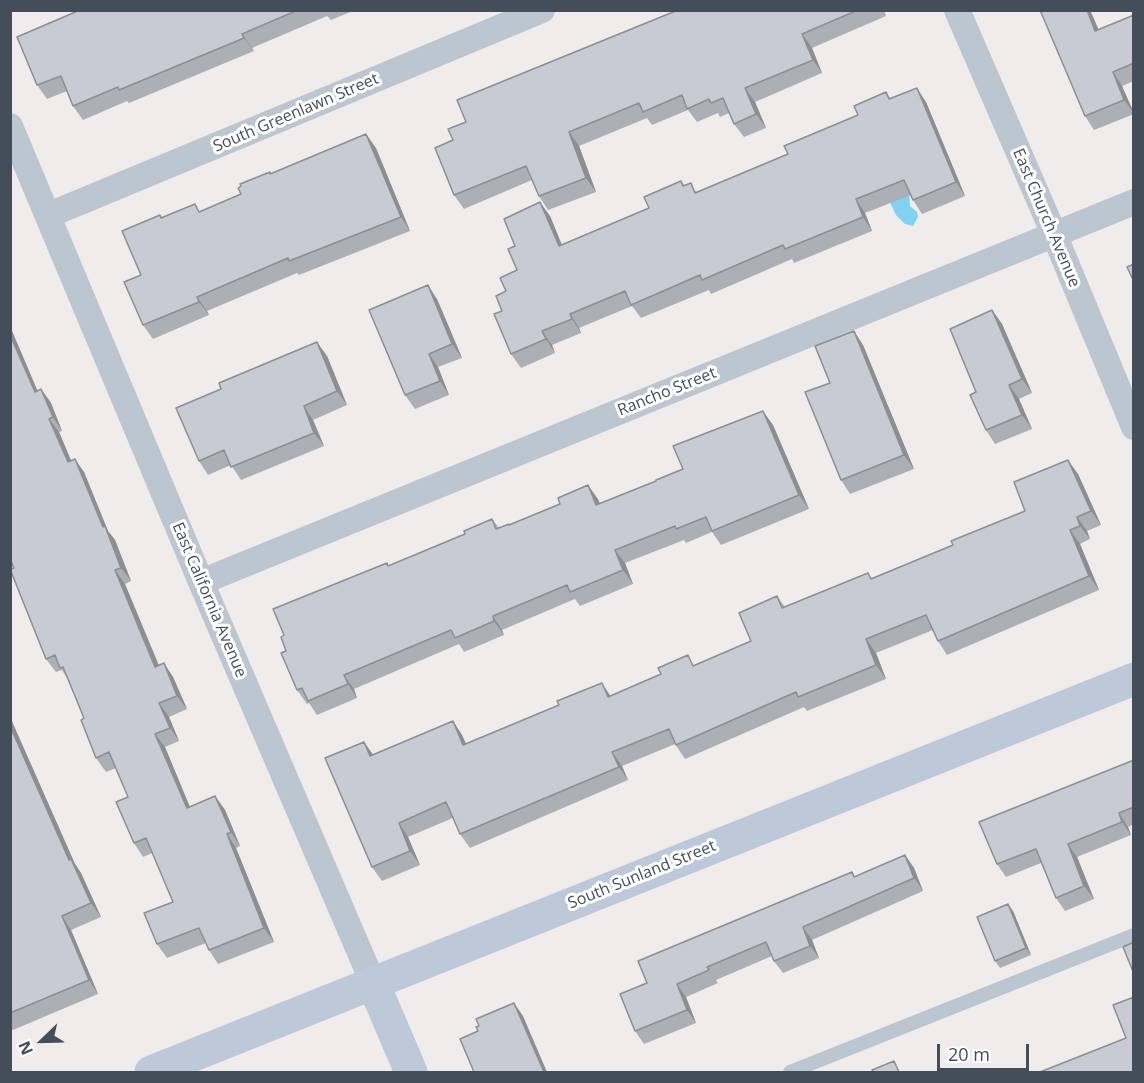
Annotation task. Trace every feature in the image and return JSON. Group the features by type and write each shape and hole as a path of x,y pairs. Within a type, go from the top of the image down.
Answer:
{"street":[{"name":"South Greenlawn Street","path":"49,215 542,10"},
{"name":"East Church Avenue","path":"957,10 1134,427"},
{"name":"East California Avenue","path":"10,126 201,582 411,1072"},
{"name":"Rancho Street","path":"201,582 1134,202"},
{"name":"South Sunland Street","path":"151,1072 1134,679"}],"lane":[{"path":"790,1072 1134,935"}],"water":[{"path":"909,191 910,206 917,212 918,217 913,226 905,224 896,215 888,198"}],"building":[{"path":"80,10 298,10 242,34 244,38 119,90 118,87 73,106 61,76 37,85 17,37"},
{"path":"678,10 858,10 802,34 813,60 745,88 756,114 734,124 723,98 711,103 709,99 687,109 682,95 643,112 639,103 569,132 586,178 539,196 526,166 454,195 435,148 453,140 448,129 466,122 457,100"},
{"path":"1040,10 1087,10 1095,31 1134,15 1134,63 1113,72 1124,100 1085,116"},
{"path":"917,88 956,182 913,200 904,180 856,199 863,217 785,249 783,245 702,280 700,275 631,305 625,291 570,314 572,319 542,331 546,339 511,354 494,314 502,311 496,296 506,291 500,278 517,270 508,249 515,246 504,219 540,202 559,246 649,208 644,197 681,181 683,186 691,183 695,193 788,154 784,146 858,115 854,106 886,92 889,99"},
{"path":"366,134 401,217 289,261 288,258 197,297 199,302 143,325 124,282 141,275 122,231 160,215 161,218 195,204 199,212 241,194 238,188 240,184"},
{"path":"1134,264 1134,282 1127,267"},
{"path":"428,285 452,344 429,354 440,381 405,395 369,310"},
{"path":"992,310 1022,379 1009,385 1022,415 986,430 970,395 976,392 950,329"},
{"path":"854,331 904,455 841,480 805,392 830,383 815,346"},
{"path":"10,335 35,392 41,389 53,417 49,419 68,462 75,459 103,527 105,526 121,568 115,570 155,667 164,663 177,696 159,703 170,728 155,734 187,808 215,796 231,832 227,834 264,928 209,950 199,928 157,944 144,913 173,902 146,838 134,843 116,802 128,797 109,752 96,758 81,720 84,718 63,667 60,668 55,655 46,659 10,569 14,568 10,559"},
{"path":"317,342 337,391 304,406 314,433 231,467 224,450 199,461 176,408 221,389 219,383"},
{"path":"763,411 799,495 712,531 706,517 676,529 675,526 615,550 623,570 570,592 567,585 493,616 494,621 455,638 451,630 344,675 348,684 308,701 302,688 297,690 281,653 286,651 281,637 284,635 273,609 387,563 388,566 465,534 464,531 492,519 496,529 509,525 560,504 558,498 588,485 596,505 656,481 683,469 673,446"},
{"path":"1068,460 1091,511 1077,517 1080,526 1070,530 1089,576 938,641 926,615 866,639 876,665 798,697 796,692 676,745 669,729 612,752 619,767 460,834 446,802 399,823 410,851 372,867 325,758 364,742 370,756 453,721 463,745 559,705 557,701 602,683 608,697 661,674 658,668 688,655 693,666 751,641 739,613 777,596 782,608 868,573 871,579 953,545 951,541 1025,511 1014,482"},
{"path":"10,726 69,860 71,859 91,903 62,916 89,980 10,1013"},
{"path":"1134,760 1134,807 1119,813 1122,822 1068,844 1084,886 1056,898 1036,849 997,864 979,822"},
{"path":"905,855 914,878 803,927 810,946 774,961 766,942 707,967 709,970 677,984 687,1010 635,1031 620,994 647,983 638,961 852,872 854,877"},
{"path":"1008,904 1026,948 995,961 977,917"},
{"path":"1134,942 1134,974 1123,947"},
{"path":"1134,997 1134,1072 1040,1072 1126,1038 1113,1005"},
{"path":"514,1003 544,1072 474,1072 460,1039 478,1031 476,1027 479,1026 476,1019"},
{"path":"894,1061 899,1072 874,1072 872,1070"}]}
